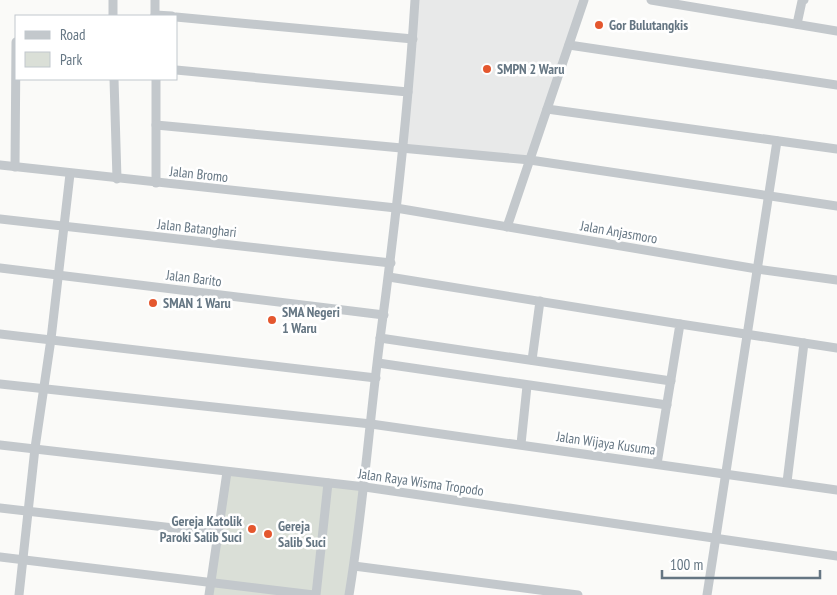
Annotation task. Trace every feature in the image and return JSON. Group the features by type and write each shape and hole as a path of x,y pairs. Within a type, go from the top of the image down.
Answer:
{"street":[{"path":"113,0 113,15"},
{"path":"155,0 155,15"},
{"path":"349,595 365,487 370,424 391,263 413,39 415,0"},
{"path":"507,227 584,0"},
{"path":"651,0 837,31"},
{"path":"797,24 802,1 804,0"},
{"path":"178,17 413,39"},
{"path":"569,45 837,85"},
{"path":"178,70 408,92"},
{"path":"15,167 16,80"},
{"path":"114,80 117,179"},
{"path":"156,80 156,183"},
{"path":"547,108 837,150"},
{"path":"156,125 530,160 837,206"},
{"path":"707,595 776,141"},
{"name":"Jalan Bromo","path":"0,165 396,208"},
{"path":"19,595 35,448 51,339 70,174"},
{"name":"Jalan Anjasmoro","path":"396,208 757,269 837,280"},
{"name":"Jalan Batanghari","path":"0,219 63,228 391,263"},
{"name":"Jalan Barito","path":"0,268 384,315"},
{"path":"389,276 837,348"},
{"path":"532,360 540,301"},
{"path":"657,464 680,324"},
{"path":"0,334 376,378"},
{"path":"380,338 671,381"},
{"path":"787,482 804,343"},
{"path":"378,363 667,405"},
{"name":"Jalan Wijaya Kusuma","path":"0,384 370,424 837,490"},
{"path":"521,444 527,386"},
{"name":"Jalan Raya Wisma Tropodo","path":"0,444 365,487 837,556"},
{"path":"209,595 227,472"},
{"path":"0,556 315,595 328,483"},
{"path":"0,508 217,532"},
{"path":"354,566 578,595"}],"shaded area":[{"name":"SMPN 2 Waru","path":"418,0 588,0 528,159 403,149"}],"green space":[{"path":"227,472 365,487 349,595 209,595"}],"place":[{"name":"Gor Bulutangkis","path":"599,25"},
{"name":"SMPN 2 Waru","path":"487,69"},
{"name":"SMAN 1 Waru","path":"153,303"},
{"name":"SMA Negeri 1 Waru","path":"272,320"},
{"name":"Gereja Katolik Paroki Salib Suci","path":"252,529"},
{"name":"Gereja Salib Suci","path":"268,534"}]}
